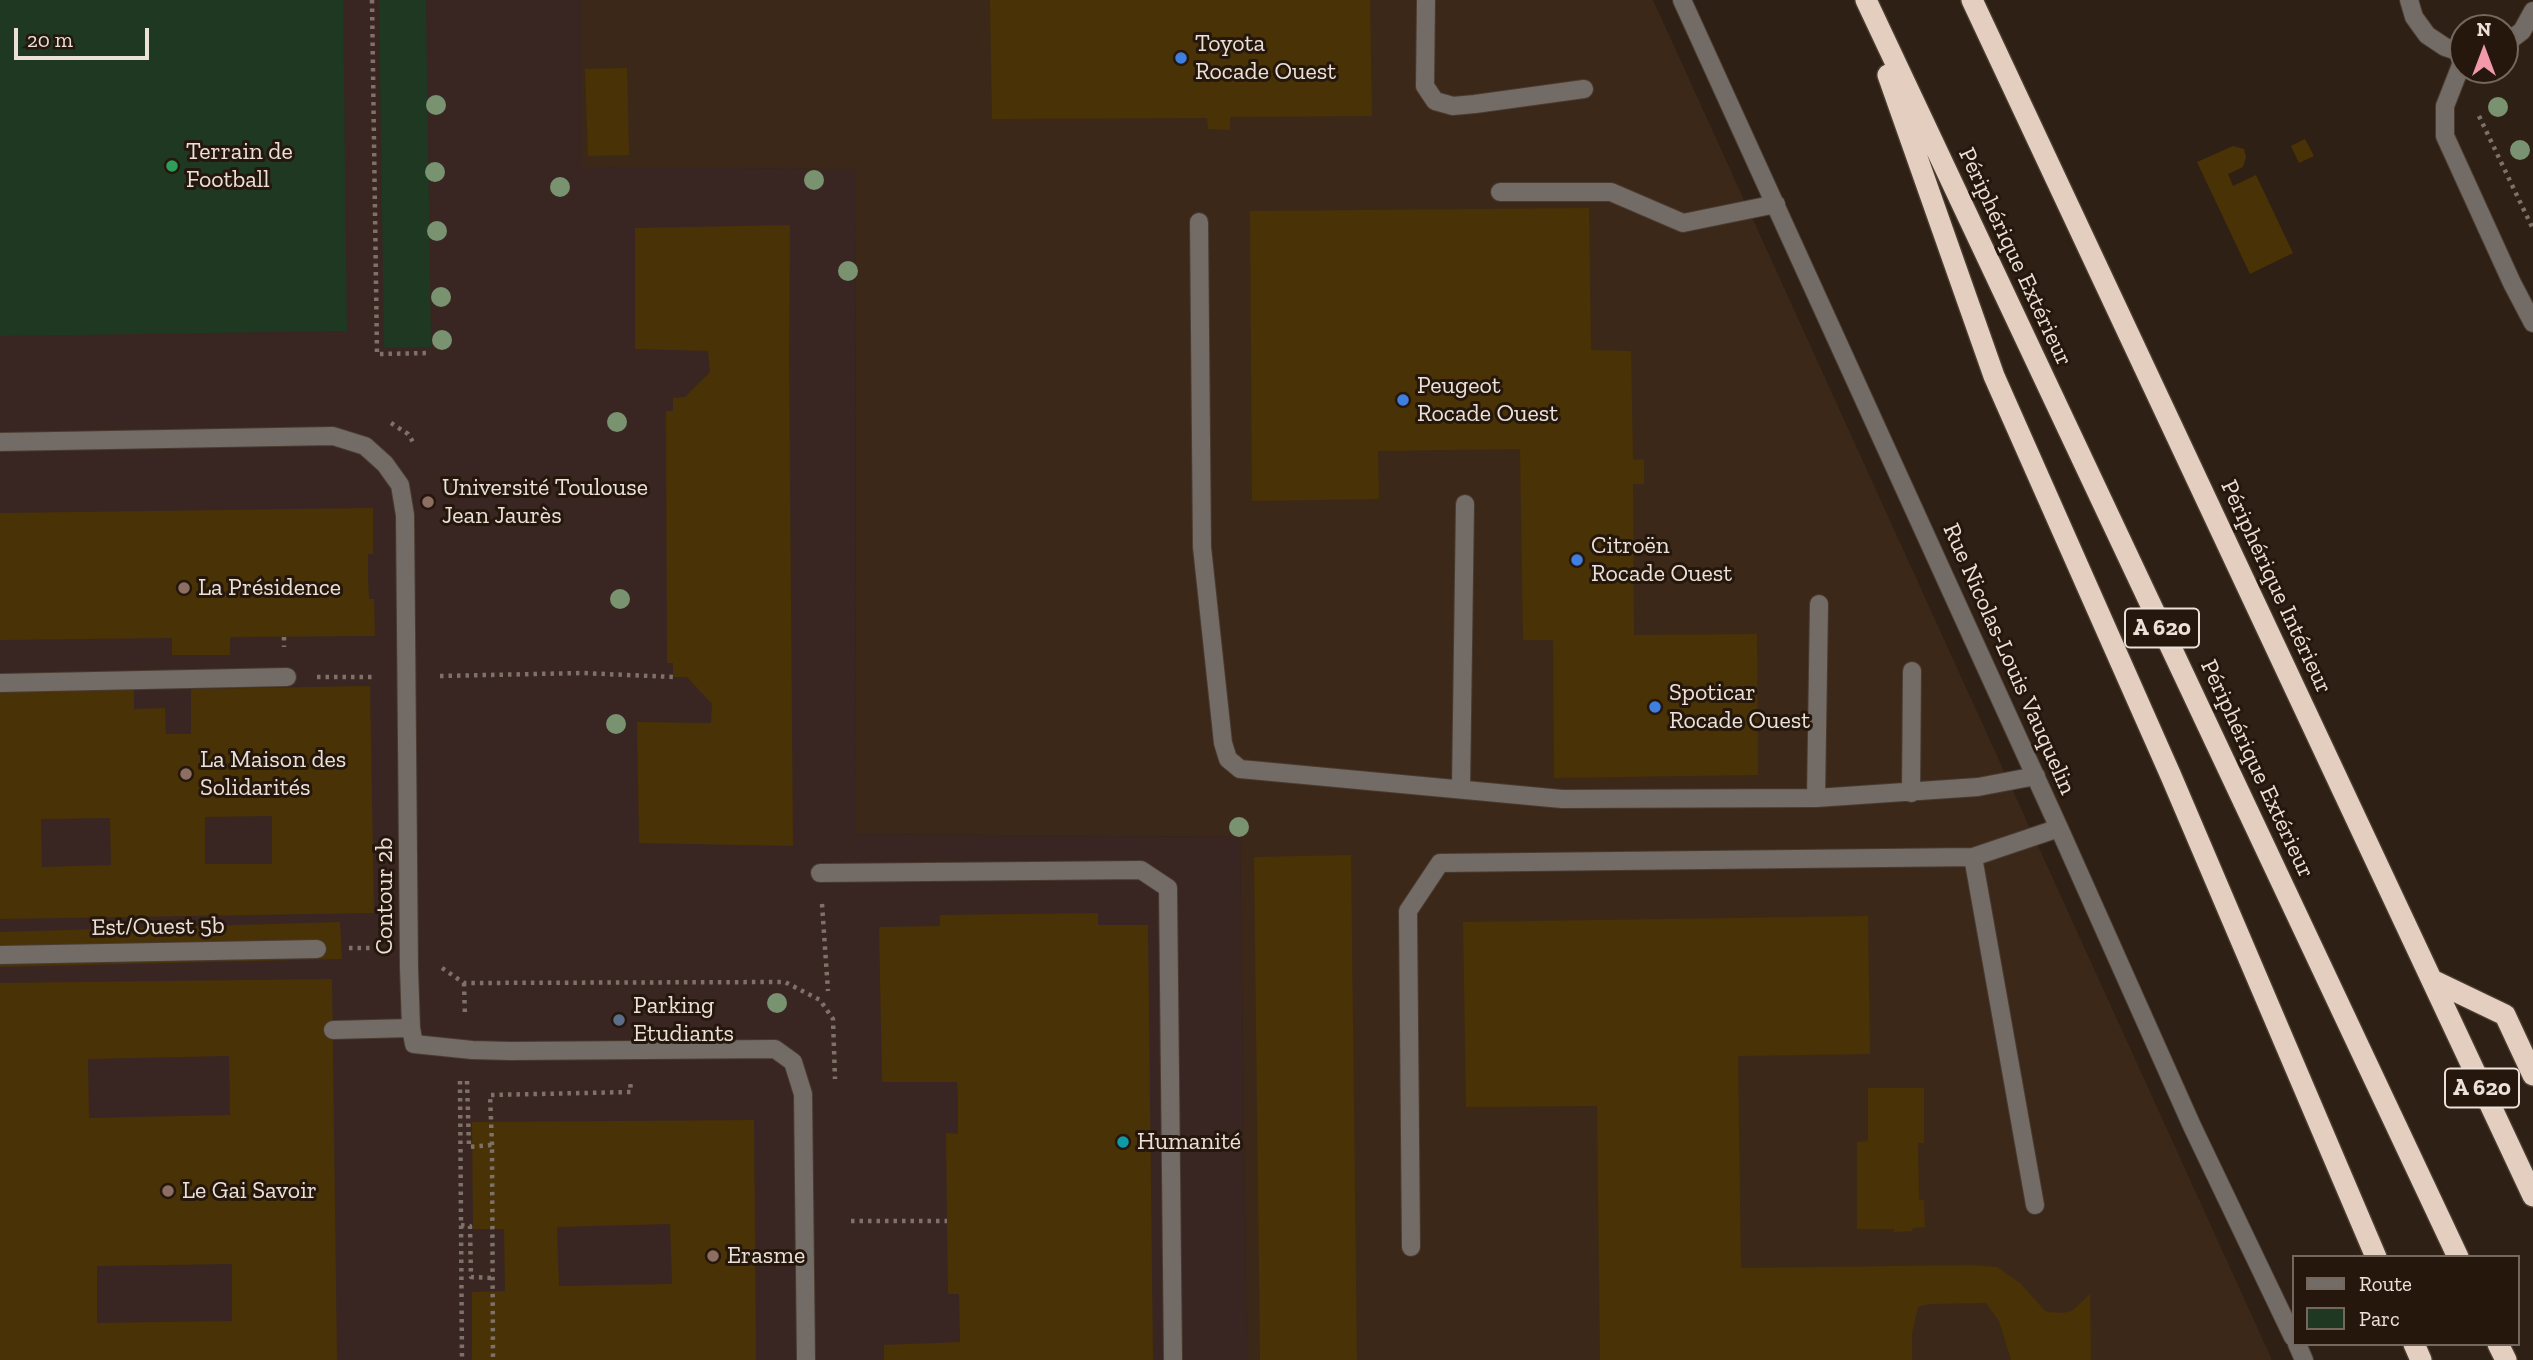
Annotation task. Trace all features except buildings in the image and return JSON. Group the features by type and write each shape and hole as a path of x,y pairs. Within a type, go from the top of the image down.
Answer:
{"highway":[{"path":"1864,0 1994,376 2165,764 2375,1255"},
{"name":"Périphérique Extérieur","path":"1864,0 2457,1255"},
{"name":"Périphérique Intérieur","path":"1972,0 2533,1196"},
{"path":"2432,980 2505,1016 2533,1075"}],"street":[{"path":"1426,0 1425,86 1435,101 1453,106 1584,89"},
{"name":"Rue Nicolas-Louis Vauquelin","path":"1682,0 2036,776 2192,1126 2292,1335"},
{"path":"2409,0 2414,17 2427,35 2449,48"},
{"path":"2519,33 2533,11"},
{"path":"2454,84 2445,106 2445,136 2533,323"},
{"path":"1500,192 1611,192 1683,223 1776,204"},
{"path":"1199,222 1202,547 1223,743 1228,759 1240,769 1562,799 1816,798 1978,787 2036,776"},
{"name":"Contour 2b","path":"0,442 333,436 365,446 386,464 400,485 405,515 411,1028"},
{"path":"1461,788 1465,504"},
{"path":"1816,798 1819,604"},
{"path":"1911,793 1912,671"},
{"path":"0,683 201,684 287,677"},
{"path":"1411,1247 1408,911 1440,863 1973,857 2059,828"},
{"path":"1973,857 2035,1205"},
{"path":"820,873 1141,870 1167,888 1173,1360"},
{"name":"Est/Ouest 5b","path":"0,955 317,948"},
{"path":"333,1030 411,1028 414,1044 472,1050 775,1049 793,1062 803,1094 806,1360"}],"path":[{"path":"372,0 377,354 431,353"},
{"path":"2480,104 2479,116 2533,229"},
{"path":"401,347 401,354"},
{"path":"384,418 408,434 418,451"},
{"path":"287,677 582,673 673,677"},
{"path":"820,873 828,991"},
{"path":"380,934 380,948"},
{"path":"441,958 441,967 464,983 577,985 786,982 820,1000 833,1019 835,1091"},
{"path":"464,983 466,1028"},
{"path":"493,1360 490,1095 631,1092 630,1076"},
{"path":"462,1360 460,1078 470,1077 469,1147 492,1145"},
{"path":"850,1222 947,1222"},
{"path":"461,1225 470,1226 471,1277 493,1278"}],"shaded area":[{"name":"Université Toulouse Jean Jaurès","path":"0,0 582,0 582,167 856,169 855,834 1240,837 1247,1360 0,1360"},
{"path":"582,0 1653,0 2272,1360 1247,1360 1240,837 855,834 856,169 582,168"}],"green space":[{"name":"Terrain de Football","path":"0,0 343,0 347,331 0,336"},
{"path":"379,0 426,0 431,347 384,348"}],"place":[{"name":"Toyota Rocade Ouest","path":"1181,58"},
{"name":"Terrain de Football","path":"172,166"},
{"name":"Peugeot Rocade Ouest","path":"1403,400"},
{"name":"Université Toulouse Jean Jaurès","path":"428,502"},
{"name":"Citroën Rocade Ouest","path":"1577,560"},
{"name":"La Présidence","path":"184,588"},
{"name":"Spoticar Rocade Ouest","path":"1655,707"},
{"name":"La Maison des Solidarités","path":"186,774"},
{"name":"Parking Etudiants","path":"619,1020"},
{"name":"Humanité","path":"1123,1142"},
{"name":"Le Gai Savoir","path":"168,1191"},
{"name":"Erasme","path":"713,1256"}]}
